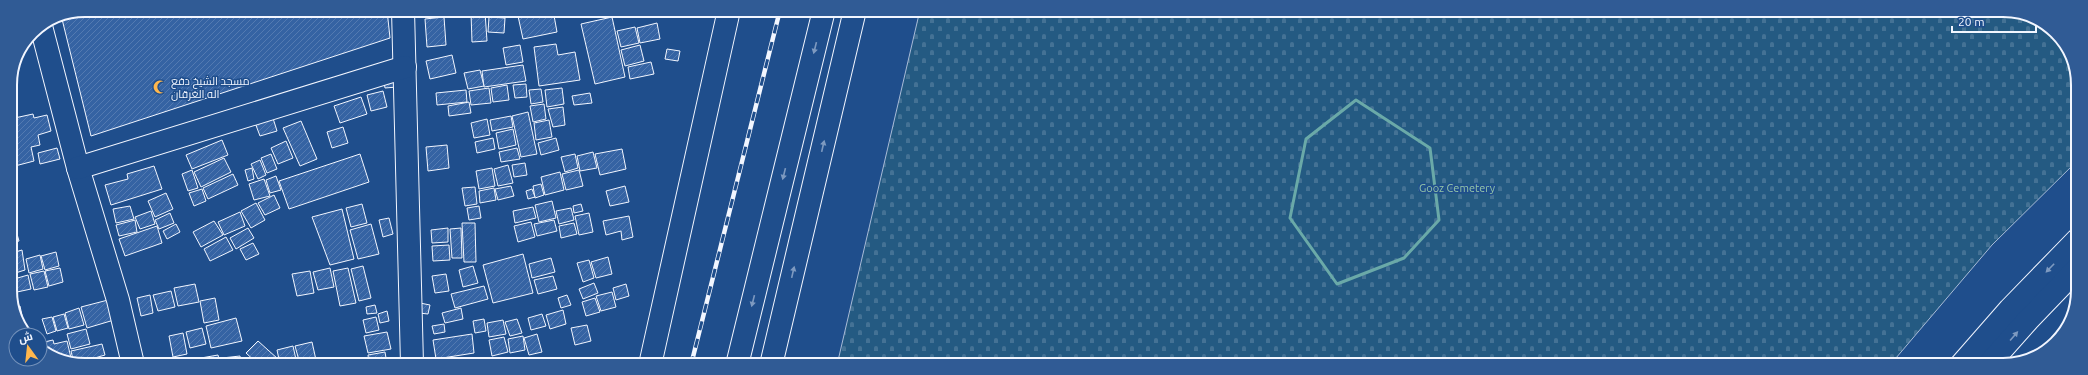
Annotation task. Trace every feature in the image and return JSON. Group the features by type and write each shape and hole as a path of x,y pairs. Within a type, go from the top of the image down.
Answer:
{"street":[{"path":"403,17 412,358"},
{"path":"649,358 727,17"},
{"path":"739,358 822,17"},
{"path":"773,358 853,17"},
{"path":"43,32 78,168 118,300 131,358"},
{"path":"78,168 405,66"},
{"path":"1967,358 2010,309 2071,246"},
{"path":"1994,358 2071,275"}],"highlighted area":[{"path":"1356,100 1430,148 1439,220 1404,258 1337,284 1290,218 1306,139"}],"green space":[{"name":"Gooz Cemetery","path":"918,17 2003,17 2020,19 2041,28 2062,51 2070,72 2071,167 1992,245 1896,358 839,358"}],"building":[{"name":"مسجد الشيخ دفع اله الغرقان","path":"85,17 388,17 390,38 91,136 62,21 72,18"},
{"path":"444,17 446,45 427,47 425,19"},
{"path":"471,17 485,17 487,41 472,42"},
{"path":"489,17 505,18 504,33 488,32"},
{"path":"518,17 554,17 557,32 523,39"},
{"path":"612,17 625,77 595,84 581,24"},
{"path":"657,23 660,39 640,43 637,28"},
{"path":"635,27 639,43 621,47 617,31"},
{"path":"556,44 558,55 575,52 580,80 539,86 534,47"},
{"path":"520,45 523,62 506,65 503,48"},
{"path":"640,45 644,61 625,66 621,50"},
{"path":"667,49 680,51 678,61 665,59"},
{"path":"452,55 456,73 430,79 426,61"},
{"path":"651,62 654,74 630,79 628,67"},
{"path":"523,65 526,81 484,87 482,71"},
{"path":"480,70 484,86 468,89 464,73"},
{"path":"397,80 397,87 385,88 384,82"},
{"path":"526,84 527,97 515,98 513,85"},
{"path":"507,85 509,100 493,102 491,88"},
{"path":"489,88 491,103 471,105 469,91"},
{"path":"562,88 564,104 547,107 545,90"},
{"path":"541,89 543,102 531,104 529,90"},
{"path":"466,90 467,102 437,105 436,93"},
{"path":"383,91 387,107 371,111 367,95"},
{"path":"590,93 592,103 574,105 572,96"},
{"path":"361,97 367,114 340,123 334,106"},
{"path":"469,102 471,113 449,116 448,106"},
{"path":"544,104 546,119 533,122 530,106"},
{"path":"563,107 565,125 553,127 548,109"},
{"path":"528,112 537,154 521,157 512,116"},
{"path":"33,114 34,118 47,115 51,131 38,135 40,145 31,147 34,161 17,165 17,117"},
{"path":"272,115 277,131 260,136 254,120"},
{"path":"511,116 513,127 492,131 490,120"},
{"path":"487,119 490,135 474,138 471,123"},
{"path":"549,120 552,137 536,140 534,123"},
{"path":"301,121 317,159 300,166 283,128"},
{"path":"343,127 348,143 332,148 327,132"},
{"path":"513,129 516,145 499,149 496,133"},
{"path":"493,138 495,149 477,153 475,142"},
{"path":"556,138 559,150 541,155 538,143"},
{"path":"222,140 228,155 192,169 186,155"},
{"path":"286,141 293,158 278,164 271,148"},
{"path":"447,145 449,168 428,171 426,147"},
{"path":"57,148 60,159 40,164 38,153"},
{"path":"517,148 520,159 501,162 499,152"},
{"path":"622,149 626,169 600,175 595,154"},
{"path":"593,152 597,168 580,171 577,156"},
{"path":"271,154 277,169 267,173 261,158"},
{"path":"360,154 369,182 289,209 279,181"},
{"path":"575,154 578,168 565,172 561,157"},
{"path":"224,158 231,172 201,187 194,172"},
{"path":"260,160 266,175 258,179 251,164"},
{"path":"525,163 527,175 514,177 512,165"},
{"path":"508,165 513,183 498,186 494,169"},
{"path":"154,166 162,189 111,205 105,185 128,179 127,174"},
{"path":"252,168 254,179 248,181 245,170"},
{"path":"492,168 495,186 479,189 476,171"},
{"path":"192,170 198,188 188,191 182,174"},
{"path":"579,170 583,186 566,190 562,174"},
{"path":"560,172 564,190 545,195 541,177"},
{"path":"233,174 238,185 208,199 203,188"},
{"path":"276,176 281,190 270,193 266,180"},
{"path":"264,179 270,196 254,200 249,184"},
{"path":"541,184 544,195 535,198 533,186"},
{"path":"511,186 514,196 498,200 495,189"},
{"path":"625,186 629,202 610,206 606,191"},
{"path":"475,187 477,204 465,206 462,188"},
{"path":"494,188 496,200 480,203 479,191"},
{"path":"202,189 206,201 194,206 189,193"},
{"path":"532,189 535,197 528,199 526,191"},
{"path":"166,193 173,209 155,217 148,201"},
{"path":"274,195 280,208 265,215 258,203"},
{"path":"552,201 556,218 539,222 535,205"},
{"path":"256,203 265,220 251,228 241,211"},
{"path":"362,204 367,223 351,227 346,208"},
{"path":"581,204 583,211 574,213 573,206"},
{"path":"130,206 134,219 116,223 113,209"},
{"path":"479,206 481,218 469,220 467,208"},
{"path":"533,207 536,218 515,223 513,211"},
{"path":"571,208 574,220 559,224 556,211"},
{"path":"342,209 354,259 330,265 312,217"},
{"path":"151,211 155,224 140,229 135,217"},
{"path":"240,212 245,226 224,235 218,222"},
{"path":"170,213 174,223 159,229 155,220"},
{"path":"589,213 593,232 579,235 575,216"},
{"path":"629,216 633,237 622,240 621,231 606,235 603,221"},
{"path":"389,218 393,234 383,237 379,220"},
{"path":"135,220 137,232 119,236 116,225"},
{"path":"554,220 557,231 537,236 534,224"},
{"path":"214,221 223,235 201,247 193,232"},
{"path":"531,222 535,237 518,242 514,226"},
{"path":"462,223 475,223 476,262 464,262"},
{"path":"574,223 577,234 561,238 559,226"},
{"path":"176,224 180,232 167,239 163,231"},
{"path":"371,224 379,254 358,259 350,230"},
{"path":"157,226 162,243 125,256 119,239"},
{"path":"248,228 254,238 236,249 230,238"},
{"path":"448,228 448,242 432,243 431,230"},
{"path":"461,228 462,258 452,258 450,229"},
{"path":"226,237 233,250 210,261 204,249"},
{"path":"253,243 259,254 246,260 240,249"},
{"path":"449,245 450,260 433,261 432,246"},
{"path":"22,250 25,270 17,272 17,252"},
{"path":"56,252 59,266 45,270 41,256"},
{"path":"523,254 533,293 493,303 483,265"},
{"path":"40,255 43,269 29,273 26,259"},
{"path":"608,257 612,274 596,278 591,262"},
{"path":"551,258 555,272 532,278 529,264"},
{"path":"589,260 594,278 583,282 577,263"},
{"path":"363,266 371,298 359,301 351,269"},
{"path":"473,266 478,283 463,287 459,270"},
{"path":"60,268 63,282 49,286 45,271"},
{"path":"330,268 334,287 318,290 313,272"},
{"path":"348,268 356,303 340,306 333,271"},
{"path":"44,271 48,287 34,290 30,274"},
{"path":"310,271 314,293 297,296 292,274"},
{"path":"446,274 449,291 435,293 432,276"},
{"path":"28,275 31,289 17,292 17,278"},
{"path":"553,276 557,289 538,294 534,280"},
{"path":"594,283 598,293 583,299 579,289"},
{"path":"195,284 199,302 178,306 174,288"},
{"path":"626,284 629,296 616,300 613,288"},
{"path":"484,286 488,299 455,308 451,294"},
{"path":"171,291 175,307 158,311 153,295"},
{"path":"612,292 616,307 601,311 596,296"},
{"path":"150,295 153,313 141,316 137,298"},
{"path":"567,295 571,305 561,308 558,298"},
{"path":"215,298 219,320 204,323 200,301"},
{"path":"595,298 600,312 586,316 582,302"},
{"path":"108,300 114,320 87,328 81,307"},
{"path":"420,303 430,305 428,314 419,313"},
{"path":"375,305 377,313 367,314 366,307"},
{"path":"79,308 84,325 69,329 65,313"},
{"path":"461,308 463,319 445,323 442,313"},
{"path":"563,310 566,324 550,329 546,315"},
{"path":"387,311 389,321 380,323 378,314"},
{"path":"64,314 68,328 57,331 53,317"},
{"path":"542,314 546,326 531,330 528,318"},
{"path":"52,317 56,331 48,334 48,327 45,327 42,319"},
{"path":"376,317 379,330 366,333 363,320"},
{"path":"236,318 242,341 211,348 206,326"},
{"path":"484,319 486,331 475,333 473,321"},
{"path":"517,319 522,333 510,336 505,322"},
{"path":"503,320 506,334 489,337 487,323"},
{"path":"444,324 445,332 434,334 432,326"},
{"path":"587,325 591,341 575,345 571,328"},
{"path":"202,328 206,344 190,348 186,332"},
{"path":"86,329 90,344 71,349 67,334"},
{"path":"387,332 391,349 368,353 364,336"},
{"path":"183,333 187,354 173,357 169,336"},
{"path":"472,334 474,353 436,358 433,340"},
{"path":"537,334 542,352 529,355 524,338"},
{"path":"523,336 525,350 510,353 508,339"},
{"path":"504,337 508,352 492,356 489,340"},
{"path":"53,340 54,344 67,341 70,356 63,354 48,348 48,341"},
{"path":"258,341 277,358 251,358 246,353"},
{"path":"312,342 316,358 298,358 295,346"},
{"path":"102,344 105,355 95,358 76,357 72,356 71,351"},
{"path":"293,346 296,358 279,358 277,350"},
{"path":"385,352 386,358 368,358 368,355"},
{"path":"218,355 219,358 201,358"},
{"path":"240,356 240,358 222,358"}],"railway":[{"path":"693,358 778,17"}],"place":[{"name":"مسجد الشيخ دفع اله الغرقان","path":"160,87"}]}
